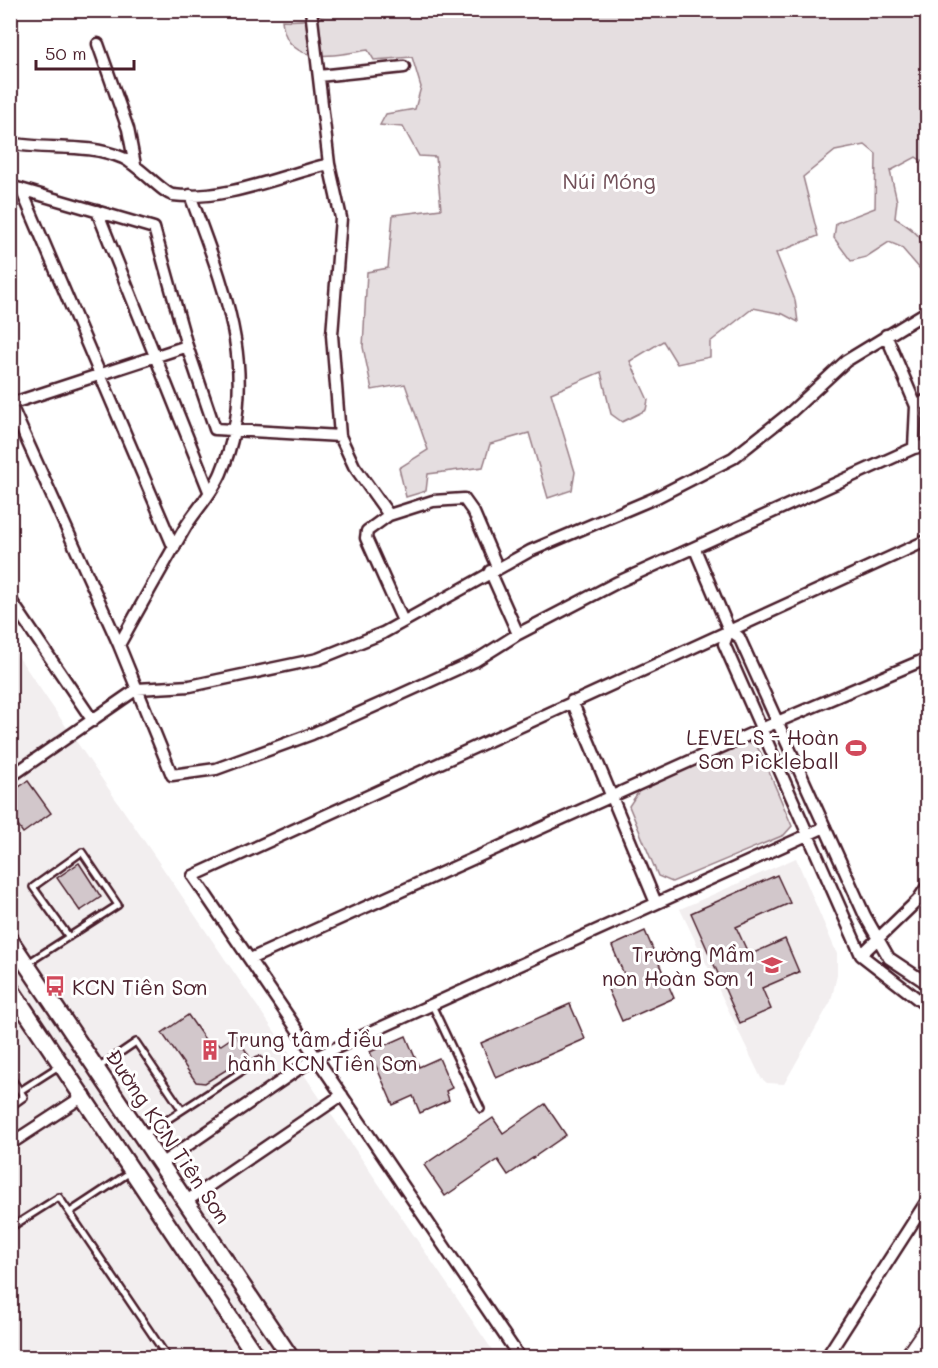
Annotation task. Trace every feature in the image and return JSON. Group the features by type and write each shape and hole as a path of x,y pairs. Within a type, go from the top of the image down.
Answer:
{"highway":[{"path":"910,1358 927,1332"}],"main road":[{"name":"Đường KCN Tiên Sơn","path":"10,940 188,1200 291,1358"},
{"path":"10,987 85,1095 257,1358"},
{"path":"85,1095 106,1081"}],"street":[{"path":"311,10 329,164 340,218 332,335 340,436 354,466 388,516"},
{"path":"98,44 128,129 135,165"},
{"path":"319,76 404,67"},
{"path":"10,143 71,146 103,152 135,165 165,193 190,195 256,186 329,164"},
{"path":"16,188 154,228 187,346 215,429 340,436"},
{"path":"16,188 174,548"},
{"path":"118,645 220,474 234,430 239,397 234,326 213,255 190,195"},
{"path":"96,211 209,491"},
{"path":"10,777 137,689 190,686 318,659 383,633 494,569 655,498 733,458 791,412 846,361 927,311"},
{"path":"886,335 916,406 914,448"},
{"path":"187,346 11,404 118,645 172,775 216,769 312,734 475,661 518,634 618,582 914,448 927,445"},
{"path":"916,406 927,399"},
{"path":"403,621 366,538 367,531 388,516 433,501 464,499 474,513 518,634"},
{"path":"520,1358 193,876 927,540"},
{"path":"695,549 729,630 740,637 865,916 889,958 927,984"},
{"path":"10,599 93,721"},
{"path":"729,630 724,644 861,955 927,1007"},
{"path":"250,959 777,722 927,658"},
{"path":"572,701 656,903"},
{"path":"162,1163 316,1057 825,827"},
{"path":"861,955 918,900 927,885"},
{"path":"10,1144 85,1095"},
{"path":"188,1200 342,1095"},
{"path":"826,1358 927,1199"}],"lane":[{"path":"27,964 69,937 118,905 82,852 33,887 69,937"},
{"path":"431,1005 482,1109"},
{"path":"98,1068 136,1042 182,1110"},
{"path":"144,1135 259,1060"},
{"path":"20,1091 63,1064"},
{"path":"10,1077 24,1097 10,1107"},
{"path":"70,1212 133,1170"},
{"path":"10,1228 59,1197 168,1358"}],"shaded area":[{"path":"11,646 497,1357 11,1357"},
{"name":"Trường Mầm non Hoàn Sơn 1","path":"796,858 837,954 837,975 831,1001 784,1084 767,1083 761,1078 680,909"}],"green space":[{"name":"Núi Móng","path":"335,10 927,11 927,180 924,180 924,162 916,157 890,171 897,201 895,218 913,230 922,242 925,248 927,277 901,247 889,242 866,257 851,261 834,238 836,223 875,208 876,154 865,145 835,151 803,177 818,236 776,253 795,300 798,322 783,314 753,308 710,342 710,357 677,364 663,341 630,361 648,400 646,410 622,422 611,414 601,372 551,393 575,472 572,490 548,498 529,433 490,444 483,467 428,474 426,491 406,497 399,468 428,450 405,384 372,390 363,347 367,272 388,268 393,215 441,209 436,157 419,156 403,127 380,125 386,114 415,109 421,87 412,57 374,60 368,50 314,55 292,46 285,35 282,20 309,19"},
{"path":"746,742 755,744 761,753 792,826 784,835 672,882 658,876 629,806 639,791"}],"building":[{"path":"28,781 51,813 23,833 10,815 10,793"},
{"path":"79,863 101,897 80,911 57,878"},
{"path":"777,875 790,903 736,927 749,955 785,939 799,972 762,988 771,1009 740,1023 691,913"},
{"path":"645,931 674,998 622,1021 607,987 626,979 612,946"},
{"path":"570,1004 585,1039 496,1078 481,1043"},
{"name":"Trung tâm điều hành KCN Tiên Sơn","path":"188,1015 206,1041 221,1045 236,1035 249,1056 205,1083 196,1082 162,1033"},
{"path":"406,1036 419,1067 439,1058 452,1088 446,1091 449,1100 420,1113 413,1096 393,1105 370,1052"},
{"path":"545,1104 566,1135 508,1175 498,1160 445,1196 424,1165 493,1118 503,1133"}],"place":[{"name":"LEVEL S - Hoàn Sơn Pickleball","path":"856,748"},
{"name":"Trường Mầm non Hoàn Sơn 1","path":"772,965"},
{"name":"KCN Tiên Sơn","path":"55,986"},
{"name":"Trung tâm điều hành KCN Tiên Sơn","path":"210,1050"}]}
